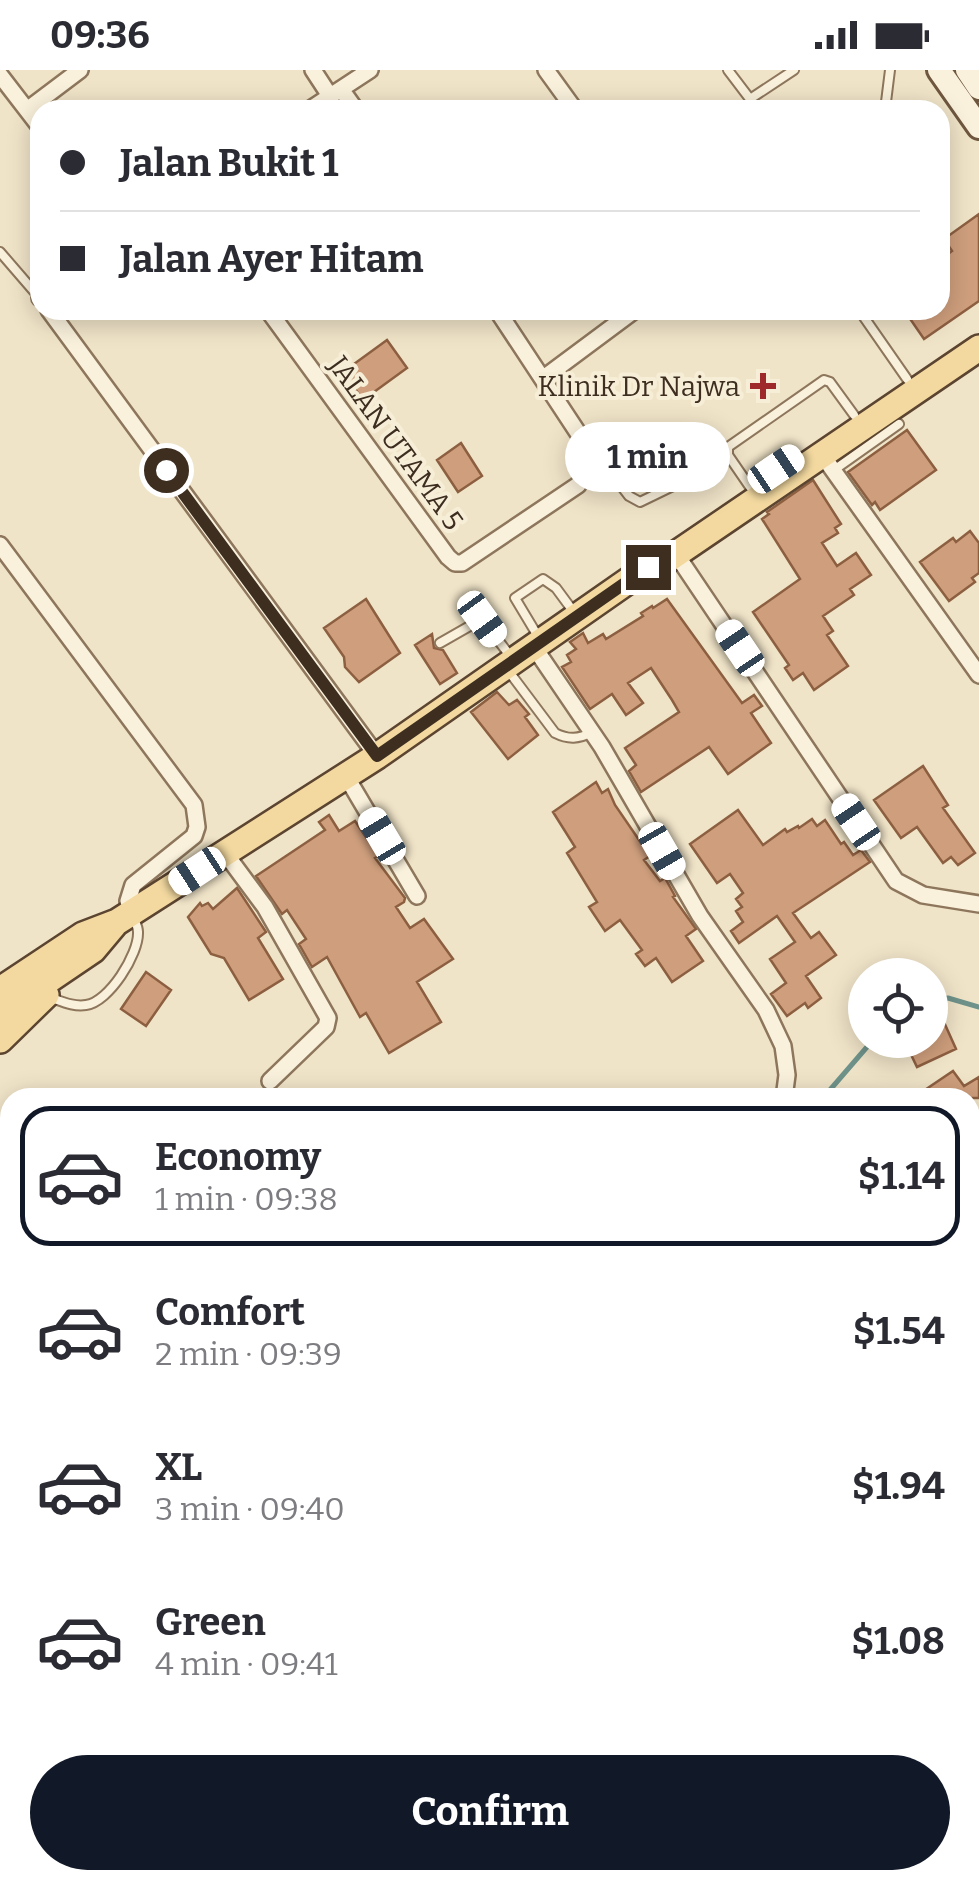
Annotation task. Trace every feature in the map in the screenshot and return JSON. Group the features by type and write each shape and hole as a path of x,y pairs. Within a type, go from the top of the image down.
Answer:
{"main road":[{"path":"648,567 654,554 907,379 977,348"},
{"path":"0,1013 56,964 124,917 377,756 648,567 660,565 828,463 977,348"},
{"path":"0,970 49,946 88,942"},
{"path":"0,1040 46,996 88,942"},
{"path":"0,990 56,964"}],"street":[{"path":"40,100 80,70"},
{"path":"312,70 344,100"},
{"path":"323,100 370,70"},
{"path":"546,70 568,100"},
{"path":"940,70 979,127"},
{"path":"967,70 979,88"},
{"path":"0,74 30,114"},
{"path":"56,320 377,756"},
{"name":"JALAN UTAMA 5","path":"275,320 454,563 470,560 578,485 589,466"},
{"path":"504,320 586,445 589,466"},
{"path":"545,378 622,320"},
{"path":"828,463 979,675"},
{"path":"0,545 194,805 194,836 134,885 124,917"},
{"path":"676,554 896,881 922,895 979,904"},
{"path":"523,654 592,732 700,916 766,1010 783,1046 785,1088"},
{"path":"346,776 417,896"},
{"path":"225,853 265,907 328,1018 326,1027 270,1081"}],"lane":[{"path":"728,70 750,99 794,70"},
{"path":"884,100 890,70"},
{"path":"0,252 30,285"},
{"path":"866,320 907,379"},
{"path":"750,487 728,455 728,447 808,391 827,380 854,416"},
{"path":"828,463 899,424"},
{"path":"589,466 609,470 629,496 640,502 675,485"},
{"path":"577,616 543,579 514,598 523,654 555,733 566,739 592,732"},
{"path":"440,643 482,619 523,654"},
{"path":"46,996 74,1006 90,1005 107,996 130,961 138,933 124,917"}],"building":[{"path":"979,214 979,301 924,339 911,320 950,320 950,235"},
{"path":"387,340 407,368 363,400 343,372"},
{"path":"907,430 936,470 880,510 848,472"},
{"path":"461,443 482,476 458,492 437,460"},
{"path":"813,480 841,524 835,528 838,533 822,543 837,566 856,553 871,575 850,589 854,595 823,616 833,631 827,635 848,666 814,690 803,673 793,680 785,668 789,665 753,612 800,579 762,519"},
{"path":"970,531 979,543 979,573 972,578 975,582 949,601 920,562 953,538 956,542"},
{"path":"366,599 400,653 359,682 345,667 344,657 324,628"},
{"path":"667,599 742,703 754,695 762,706 751,713 771,743 728,774 709,747 641,792 629,771 636,765 625,748 679,712 672,700 651,668 628,683 643,703 626,715 612,694 590,709 562,667 571,662 567,655 576,649 570,642 583,633 588,643 603,634 606,639"},
{"path":"432,634 434,648 443,650 457,673 440,684 415,645"},
{"path":"497,692 509,705 517,700 529,714 525,717 538,735 508,759 471,712"},
{"path":"923,766 948,805 943,808 975,853 958,865 951,857 943,863 917,827 901,838 874,800"},
{"path":"596,782 602,793 608,789 650,856 644,860 660,881 665,878 673,897 696,929 686,936 703,961 672,982 656,958 645,966 636,954 642,950 620,920 605,931 589,907 597,902 567,853 575,847 553,812"},
{"path":"738,810 763,845 785,829 787,832 799,828 812,819 817,826 825,820 841,844 844,842 853,855 861,850 870,862 793,913 811,938 819,932 836,955 806,976 821,998 808,1008 805,1003 787,1016 771,994 786,983 770,959 795,942 777,916 739,943 731,931 743,922 736,911 742,907 736,899 743,893 730,874 717,883 690,844"},
{"path":"329,815 339,831 355,821 379,856 375,858 405,898 396,907 410,928 424,919 453,959 417,982 441,1022 389,1053 366,1013 360,1017 327,957 312,967 299,944 306,939 287,910 282,914 256,876 325,830 319,822"},
{"path":"237,888 266,932 258,938 283,979 249,1000 224,958 211,954 188,917 200,903 208,903 213,909"},
{"path":"146,972 171,990 146,1026 121,1009"},
{"path":"948,1031 956,1049 948,1053"},
{"path":"913,1058 936,1058 917,1067"},
{"path":"953,1071 964,1086 979,1077 979,1088 928,1088"}],"waterway":[{"path":"948,998 979,1007"},
{"path":"832,1088 857,1058"}],"place":[{"name":"Klinik Dr Najwa","path":"763,386"}],"route":[{"path":"166,470 377,756 648,567"}]}
